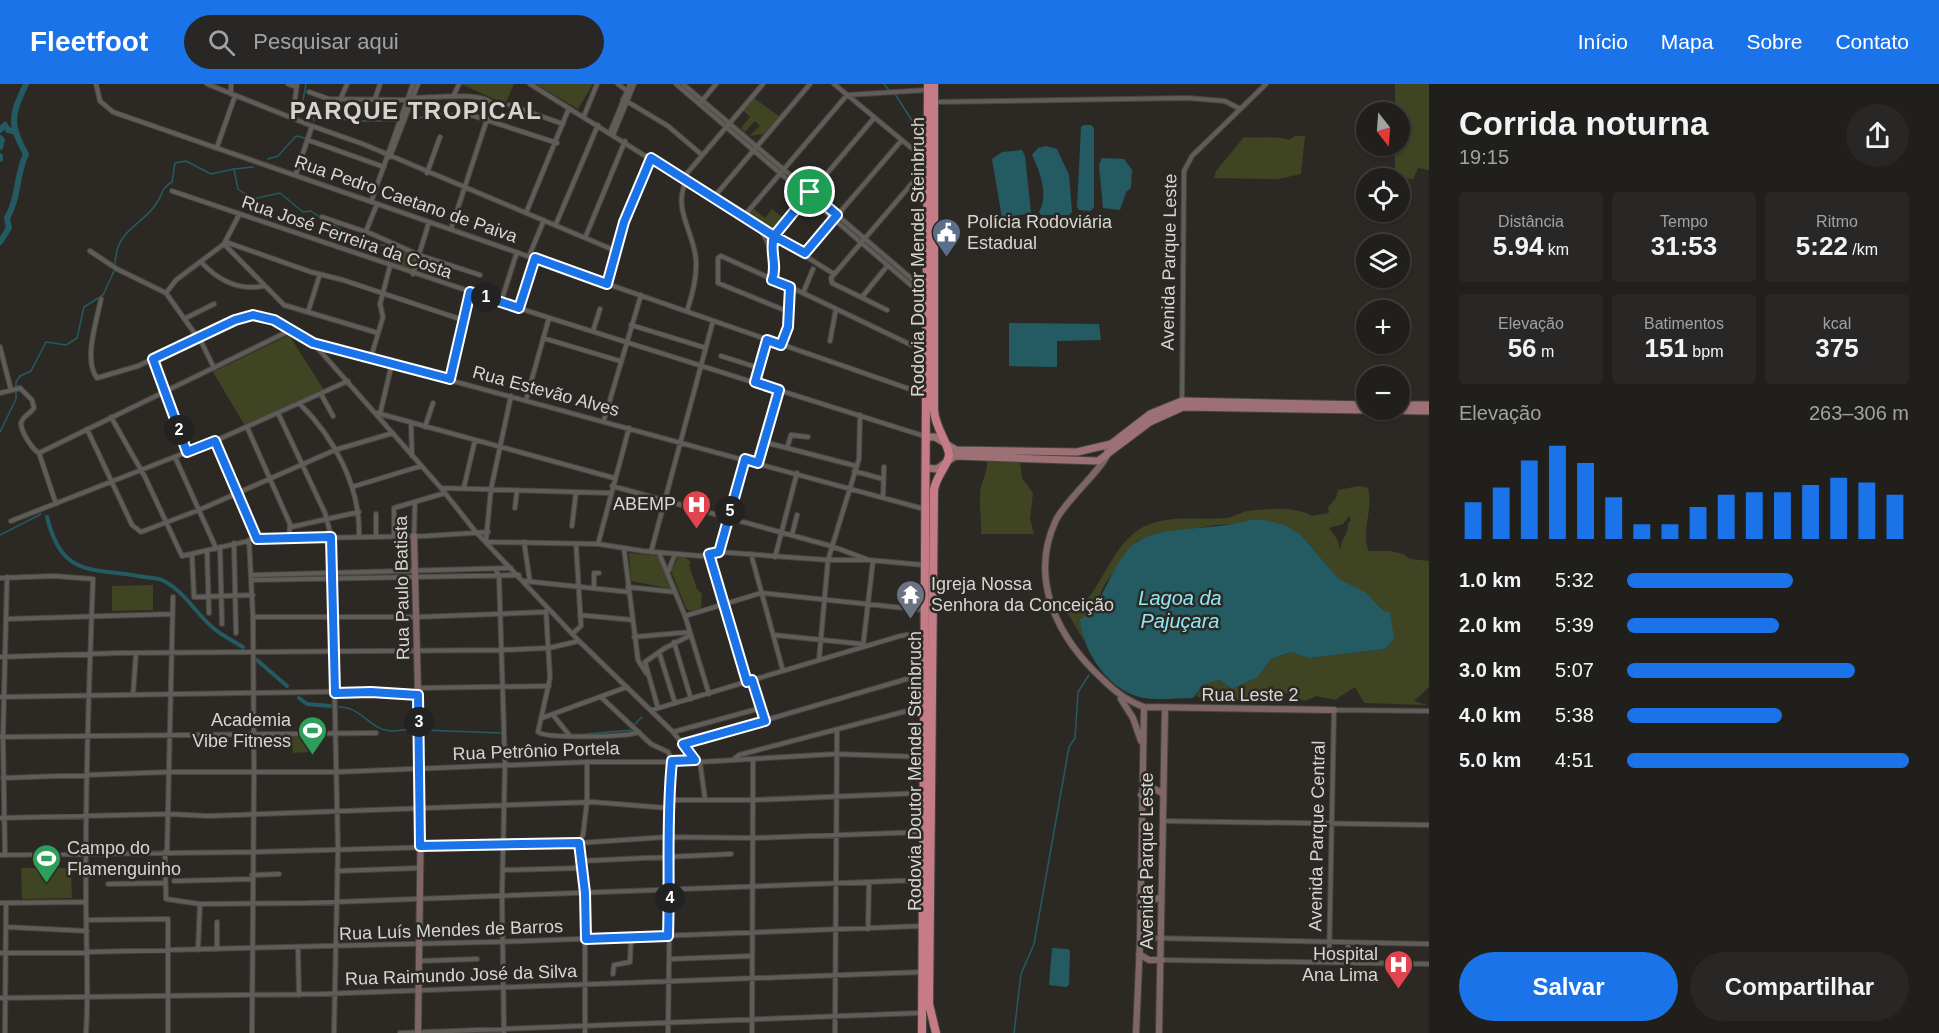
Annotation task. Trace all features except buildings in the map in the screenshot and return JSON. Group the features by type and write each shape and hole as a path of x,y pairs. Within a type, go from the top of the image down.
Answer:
{"highway":[{"name":"Rodovia Doutor Mendel Steinbruch","path":"930,86 934,102 934,410 937,429 949,453 947,463 939,472 934,490 929,1004 936,1033"},
{"name":"Rodovia Doutor Mendel Steinbruch","path":"922,1033 930,86"}],"main road":[{"path":"926,437 936,437 956,450 1087,450 1106,446 1116,441 1150,414 1182,401 1356,405"},
{"path":"1410,405 1429,405"},
{"path":"926,468 937,469 955,456 1098,461 1105,458 1150,422 1183,407 1429,411"}],"street":[{"name":"Rua Pedro Caetano de Paiva","path":"96,84 100,101 113,112 928,395"},
{"path":"207,84 466,187 616,251"},
{"path":"217,147 233,95 231,84"},
{"path":"288,84 296,86 295,100"},
{"path":"340,100 347,84"},
{"path":"375,99 381,84"},
{"path":"388,157 412,84"},
{"path":"371,202 418,84"},
{"path":"453,97 459,84"},
{"path":"530,84 805,253 833,276"},
{"path":"584,116 597,84"},
{"path":"618,84 627,91"},
{"path":"612,134 627,91 632,84"},
{"path":"676,84 928,296"},
{"path":"682,84 700,102"},
{"path":"700,102 716,84"},
{"path":"687,311 694,287 696,262 682,205 685,179 702,155 763,84"},
{"path":"714,197 810,84"},
{"path":"834,84 928,163 833,276 832,282 887,310"},
{"name":"Avenida Parque Leste","path":"1182,401 1184,171 1192,156 1266,84"},
{"path":"744,216 847,95 930,86"},
{"path":"309,92 321,97 340,100 407,100"},
{"path":"413,98 482,97 492,103 451,229"},
{"path":"934,102 1187,98 1225,101 1240,109"},
{"path":"624,100 668,126 702,155"},
{"path":"508,105 563,124"},
{"path":"526,213 557,143 569,108"},
{"path":"471,115 557,143"},
{"path":"772,280 776,269 773,253 774,236 874,118"},
{"path":"556,224 598,125"},
{"path":"296,174 312,126"},
{"path":"428,172 440,137"},
{"path":"308,140 384,166"},
{"path":"585,238 625,141"},
{"path":"805,253 901,141"},
{"path":"607,284 624,222 651,158"},
{"name":"Rua José Ferreira da Costa","path":"172,191 412,274 926,437"},
{"path":"366,231 377,204"},
{"path":"166,293 176,280 225,243 239,215"},
{"path":"322,217 366,231 419,255 480,275"},
{"path":"529,256 544,220"},
{"path":"412,274 429,222"},
{"path":"758,225 773,253"},
{"path":"225,243 463,320"},
{"path":"225,243 264,286 285,305 378,333"},
{"path":"90,251 111,266 166,293 199,337 214,368"},
{"path":"501,302 518,252"},
{"path":"789,312 717,283 717,259 721,256 803,292 928,353"},
{"path":"519,308 535,258"},
{"path":"884,259 888,265 928,296"},
{"path":"202,262 219,279 249,289 264,286"},
{"path":"862,297 888,265"},
{"path":"371,357 383,317 380,304 390,266"},
{"path":"803,292 813,269"},
{"path":"308,312 320,274"},
{"path":"781,345 788,327 790,287"},
{"path":"450,379 470,292"},
{"path":"604,420 625,342 641,295"},
{"name":"Rua Estevão Alves","path":"101,299 92,357 96,377 123,371 235,320 253,315 270,318 313,343 604,420 927,510"},
{"path":"186,318 214,304"},
{"path":"593,331 600,309"},
{"path":"830,341 836,309"},
{"path":"526,400 549,318"},
{"path":"651,552 713,321"},
{"path":"631,325 706,348"},
{"path":"39,453 289,331"},
{"path":"543,338 620,361"},
{"path":"755,382 767,340"},
{"path":"313,343 378,413 478,534 519,575 546,610 673,732 697,761 705,799"},
{"path":"0,347 11,390"},
{"path":"721,356 759,368"},
{"path":"153,359 187,452"},
{"path":"378,413 392,363"},
{"path":"11,521 215,441 348,381"},
{"path":"0,393 22,389 34,403 34,410 21,423 33,448 39,453 56,504"},
{"path":"758,463 779,390"},
{"path":"321,394 333,416"},
{"path":"487,542 491,489 511,396"},
{"path":"299,403 326,434 352,487 359,512 358,537"},
{"path":"425,427 434,403"},
{"path":"278,413 327,520 331,537 338,849 334,1033"},
{"path":"378,413 614,478"},
{"path":"819,660 828,560 859,456 860,415"},
{"path":"111,417 141,470 182,556 257,539 394,537 488,532"},
{"path":"411,422 412,456"},
{"path":"247,427 291,527 289,537"},
{"path":"598,544 629,428"},
{"path":"87,429 110,482 137,530 145,532 335,450 393,433"},
{"path":"787,448 791,435 808,437"},
{"path":"464,488 475,440"},
{"path":"215,441 257,539"},
{"path":"764,442 883,479"},
{"path":"1106,446 1105,458 1069,500 1055,524 1046,556 1047,586 1053,614 1064,635 1082,658 1117,694 1133,718 1143,748"},
{"path":"1087,450 1090,470 1088,478"},
{"path":"175,457 218,547 222,624"},
{"path":"719,552 745,459"},
{"path":"352,487 421,466"},
{"path":"883,498 884,467"},
{"path":"775,557 797,473"},
{"path":"612,486 831,546 871,560"},
{"path":"441,488 610,493"},
{"path":"515,508 516,490"},
{"path":"572,526 576,492"},
{"path":"394,537 394,509 445,493"},
{"name":"Rua Paulo Batista","path":"415,503 421,809 418,1033"},
{"path":"291,527 359,512"},
{"path":"376,514 376,537"},
{"path":"792,535 797,515"},
{"path":"249,540 253,595 254,693 252,1033"},
{"path":"487,542 598,544 659,553 709,554 719,552 927,565"},
{"path":"524,542 530,582"},
{"path":"234,543 236,633"},
{"path":"572,634 581,628 576,544"},
{"path":"624,549 634,637 639,664 646,673"},
{"path":"207,551 209,613"},
{"path":"659,553 685,616 709,693"},
{"path":"192,554 192,592 195,597 253,595"},
{"path":"668,573 675,554"},
{"path":"709,554 765,721"},
{"path":"751,554 783,670"},
{"path":"863,645 871,560"},
{"path":"252,578 444,574 512,568"},
{"path":"496,570 499,576 505,764 505,845 502,896 504,1032"},
{"path":"467,573 519,575"},
{"path":"594,588 594,573 599,573"},
{"path":"0,578 54,576 93,579 88,655 86,902 89,998 86,1033"},
{"path":"7,577 1,737 3,855 253,852 579,843 667,837 753,838 924,832"},
{"path":"524,582 675,592"},
{"path":"685,616 761,593 866,606 926,610"},
{"path":"173,597 166,899 200,904 336,902 924,880"},
{"path":"253,616 417,617 546,610"},
{"path":"546,610 549,686 539,734 571,737 605,734 625,737 639,732"},
{"path":"6,619 172,614"},
{"path":"580,615 633,620"},
{"path":"651,710 863,645 926,632"},
{"path":"634,637 690,634"},
{"path":"658,708 646,673 645,662 690,634"},
{"path":"774,635 863,645"},
{"path":"3,657 136,653 501,650 549,648 579,641"},
{"path":"674,642 691,699"},
{"path":"659,652 675,703"},
{"path":"134,695 136,653"},
{"path":"683,744 925,674"},
{"path":"3,697 418,692 503,685 549,686"},
{"path":"542,718 627,687"},
{"path":"1117,694 1144,707 1164,709"},
{"path":"601,697 656,747 668,752 672,761 667,837 670,890 668,1033"},
{"path":"733,760 739,755 926,706"},
{"name":"Avenida Parque Leste","path":"1136,1033 1144,707"},
{"path":"673,732 761,708"},
{"name":"Avenida Parque Leste","path":"1160,1033 1164,709"},
{"name":"Rua Leste 2","path":"1164,709 1334,710"},
{"path":"1334,710 1429,711"},
{"name":"Avenida Parque Central","path":"1329,962 1334,710"},
{"path":"553,715 571,737"},
{"path":"835,1033 837,797 835,754 837,731"},
{"path":"1,737 170,733 253,735 376,733"},
{"name":"Rua Petrônio Portela","path":"3,778 169,772 336,772 505,764 753,760 835,754 925,757"},
{"path":"752,1033 753,760"},
{"path":"585,1030 585,893 579,843 584,835 587,762"},
{"path":"1142,778 1153,784 1162,777"},
{"path":"1142,795 1151,787 1162,793"},
{"path":"668,800 753,800 924,793"},
{"path":"2,818 254,814 586,802 668,808"},
{"path":"1161,821 1330,821 1358,824 1429,825"},
{"path":"581,861 731,854"},
{"path":"337,871 420,868"},
{"path":"504,870 581,868"},
{"path":"174,881 279,874"},
{"path":"868,929 869,882"},
{"path":"108,884 165,883"},
{"path":"1140,895 1150,900 1160,898"},
{"path":"0,903 86,902"},
{"path":"1140,905 1150,902 1160,906"},
{"path":"5,1033 6,903"},
{"path":"198,950 200,904"},
{"path":"87,920 168,919 168,1033"},
{"path":"217,922 218,949"},
{"name":"Rua Luís Mendes de Barros","path":"0,952 6,954 335,947 923,926"},
{"path":"6,927 87,931"},
{"path":"613,974 614,965 630,962 631,938"},
{"path":"1140,941 1162,939 1429,944"},
{"name":"Avenida Parque Central","path":"1348,944 1348,963"},
{"path":"298,948 299,995"},
{"path":"1139,954 1149,960 1429,964"},
{"path":"670,959 752,956"},
{"path":"420,961 477,959"},
{"name":"Rua Raimundo José da Silva","path":"0,998 336,994 923,972"},
{"path":"400,1033 585,1030 668,1024 922,1013"}],"green space":[{"path":"461,84 514,84 505,104"},
{"path":"536,84 593,84 578,109"},
{"path":"1395,84 1429,84 1429,170 1418,168 1413,179 1410,179 1410,168 1395,168 1395,156 1410,156 1410,102 1395,102"},
{"path":"754,98 779,116 764,134 749,136 760,126 755,121 745,132 741,128 750,117 743,110"},
{"path":"1295,136 1305,136 1301,174 1278,179 1214,178 1216,171 1244,137 1289,140"},
{"path":"753,208 765,218 772,209 783,218 773,232 748,215"},
{"path":"391,244 416,255 412,270 392,265"},
{"path":"289,335 324,390 245,426 213,372"},
{"path":"987,461 1020,462 1022,478 1033,493 1030,519 1034,534 981,534 980,490"},
{"path":"1359,486 1368,488 1366,537 1369,551 1390,551 1403,554 1410,559 1429,561 1429,687 1414,701 1427,705 1364,703 1355,687 1335,700 1316,696 1302,700 1283,692 1247,700 1206,700 1196,696 1204,684 1220,680 1232,689 1258,677 1271,659 1291,652 1309,658 1385,649 1383,612 1357,588 1338,578 1300,534 1284,525 1250,520 1239,524 1215,525 1156,535 1137,541 1105,584 1089,616 1080,619 1084,641 1064,607 1068,604 1085,602 1125,542 1143,527 1166,520 1226,518 1263,509 1298,511 1312,516 1329,513 1328,507 1336,498 1338,490","holes":["1349,516 1351,521 1348,523 1340,549 1337,539 1329,528 1343,524"]},
{"path":"629,553 661,556 672,589 631,581"},
{"path":"678,557 685,557 691,562 689,565 697,589 702,594 701,608 690,611 686,608 671,571"},
{"path":"153,585 153,610 112,611 112,586"},
{"path":"291,737 309,737 309,752 293,753"},
{"name":"Campo do Flamenguinho","path":"21,868 71,868 72,898 22,899"}],"water":[{"path":"1091,125 1094,128 1094,207 1091,211 1079,210 1077,207 1081,127"},
{"path":"1046,146 1057,149 1069,175 1072,212 1069,215 1041,215 1039,212 1042,206 1043,191 1038,168 1032,155 1038,148"},
{"path":"1022,150 1025,156 1031,213 1002,218 992,159 1002,152"},
{"path":"1102,158 1124,159 1132,170 1131,188 1126,192 1120,210 1103,208 1099,165"},
{"path":"1009,323 1099,324 1101,340 1057,341 1057,367 1009,366"},
{"name":"Lagoa da Pajuçara","path":"1263,520 1285,525 1300,534 1338,578 1365,592 1383,611 1390,612 1394,639 1385,649 1309,658 1291,652 1271,659 1258,677 1232,689 1220,680 1204,684 1193,698 1140,697 1113,683 1090,653 1080,619 1095,606 1120,560 1128,550 1148,536"},
{"path":"1052,948 1070,951 1069,985 1066,987 1049,985"}],"waterway":[{"path":"0,242 9,228 7,218 14,203 20,170 26,154 17,135 14,120 17,104 26,84"},
{"path":"306,84 302,106 311,112 314,121"},
{"path":"884,84 888,89"},
{"path":"895,94 922,136 923,153"},
{"path":"412,119 446,113 470,115"},
{"path":"314,116 357,121 396,121"},
{"path":"0,130 5,125 8,130 13,131"},
{"path":"268,159 278,156 296,136 305,138"},
{"path":"0,138 2,140 0,147"},
{"path":"115,265 116,253 125,235 150,211 164,189 172,182 175,163 186,161 211,174 234,169 238,189 253,199 280,193 303,212 311,211 321,218"},
{"path":"234,169 253,167"},
{"path":"325,220 357,239 374,245 385,245 389,263"},
{"path":"0,432 16,399 16,382 20,376 31,371 46,342 66,345 77,338 84,307 103,295 115,269"},
{"path":"0,535 41,514"},
{"path":"47,517 53,537 61,551 71,561 94,570 162,580 170,584 216,630 243,647"},
{"path":"257,660 287,686"},
{"path":"1014,1033 1021,974 1034,944 1069,747 1075,738 1078,692 1089,675"},
{"path":"299,698 307,704 330,706"},
{"path":"339,707 354,710 383,729 390,731 414,729"},
{"path":"634,725 642,717"},
{"path":"422,730 501,733"},
{"path":"586,734 632,730"}],"place":[{"name":"Polícia Rodoviária Estadual","path":"946,258"},
{"name":"ABEMP","path":"697,530"},
{"name":"Igreja Nossa Senhora da Conceição","path":"910,620"},
{"name":"Academia Vibe Fitness","path":"312,756"},
{"name":"Campo do Flamenguinho","path":"46,884"},
{"name":"Hospital Ana Lima","path":"1399,990"}],"district":[{"name":"PARQUE TROPICAL","path":"416,111"}],"route":[{"path":"810,192 774,236 651,158 624,222 607,284 535,258 519,308 470,292 450,379 313,343 289,331 274,320 253,315 241,317 153,359 187,452 215,441 257,539 331,537 335,693 371,692 418,695 420,846 579,843 585,893 586,939 668,936 670,890 667,837 672,761 695,760 683,744 765,721 752,680 747,682 709,554 719,552 745,459 758,463 779,390 755,382 767,340 781,345 788,327 790,287 772,280 776,269 772,244 774,236 805,253 837,215 810,192"}]}
